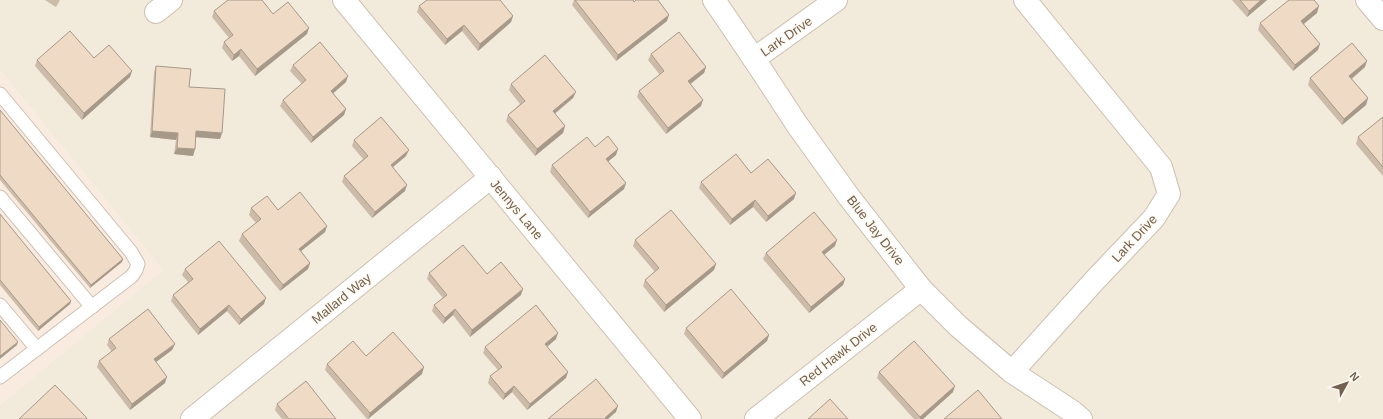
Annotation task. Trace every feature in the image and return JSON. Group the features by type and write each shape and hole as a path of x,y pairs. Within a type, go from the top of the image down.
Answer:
{"street":[{"name":"Jennys Lane","path":"344,0 690,419"},
{"name":"Blue Jay Drive","path":"714,0 798,126 850,197 921,289 958,326 1012,372 1073,412 1081,419"},
{"name":"Lark Drive","path":"754,58 836,0"},
{"name":"Lark Drive","path":"1012,372 1096,279 1154,218 1169,194 1161,166 1025,0"},
{"path":"1367,0 1383,19"},
{"name":"Mallard Way","path":"192,419 491,178"},
{"name":"Red Hawk Drive","path":"756,419 921,289"}],"lane":[{"path":"0,94 136,258 138,264 132,276 0,377"},
{"path":"0,197 92,307"},
{"path":"0,305 37,349"}],"shaded area":[{"path":"0,0 1383,0 1383,419 0,419 0,405 163,270 0,70"},
{"path":"0,70 163,270 0,405"}],"building":[{"path":"228,0 262,0 273,14 288,2 309,28 257,69 241,49 234,55 224,42 233,35 214,11"},
{"path":"427,0 500,0 513,16 480,44 464,25 447,39 419,6"},
{"path":"575,0 633,0 634,2 636,0 658,0 669,15 618,55"},
{"path":"1240,0 1261,0 1249,11"},
{"path":"1289,0 1314,0 1319,6 1301,21 1320,44 1295,65 1260,23"},
{"path":"70,31 94,58 109,45 132,71 84,113 37,60"},
{"path":"679,32 706,67 688,81 703,100 668,128 639,91 664,71 651,54"},
{"path":"320,42 348,76 331,91 346,109 313,137 283,100 306,80 293,65"},
{"path":"1352,43 1367,61 1349,76 1368,98 1344,119 1310,78"},
{"path":"545,55 576,92 553,111 565,126 537,149 508,115 525,101 511,84"},
{"path":"156,66 191,69 189,87 225,89 222,133 196,131 195,149 177,148 178,133 152,131"},
{"path":"0,110 123,259 91,285 0,175"},
{"path":"381,117 409,150 391,165 407,185 375,212 344,176 368,156 354,140"},
{"path":"1383,117 1383,167 1358,137"},
{"path":"608,136 618,149 606,159 626,183 590,212 552,165 587,137 595,147"},
{"path":"736,154 751,173 768,159 796,193 768,216 755,200 732,219 701,182"},
{"path":"300,192 327,226 299,249 310,263 283,285 242,234 261,219 251,208 267,196 278,210"},
{"path":"671,210 716,264 666,305 645,280 659,268 635,240"},
{"path":"814,212 837,240 822,252 845,279 811,307 766,253"},
{"path":"0,214 71,301 39,327 0,280"},
{"path":"219,241 266,298 241,319 229,305 200,329 173,295 193,279 185,269"},
{"path":"463,245 487,274 501,262 523,289 472,330 455,309 445,318 434,305 447,295 429,273"},
{"path":"731,289 769,335 724,373 686,328"},
{"path":"536,305 558,333 545,344 568,372 530,404 514,386 505,394 490,376 502,367 485,347"},
{"path":"148,309 175,344 154,359 167,377 132,404 99,361 116,348 109,339"},
{"path":"0,320 18,342 0,356"},
{"path":"393,332 424,367 370,413 327,364 353,341 366,356"},
{"path":"914,341 955,386 920,417 879,372"},
{"path":"596,379 618,406 605,418 606,419 548,419"},
{"path":"306,381 336,419 289,419 277,404"},
{"path":"55,385 87,418 86,419 19,419"},
{"path":"978,390 1002,419 944,419"},
{"path":"830,399 848,419 808,419"}]}
